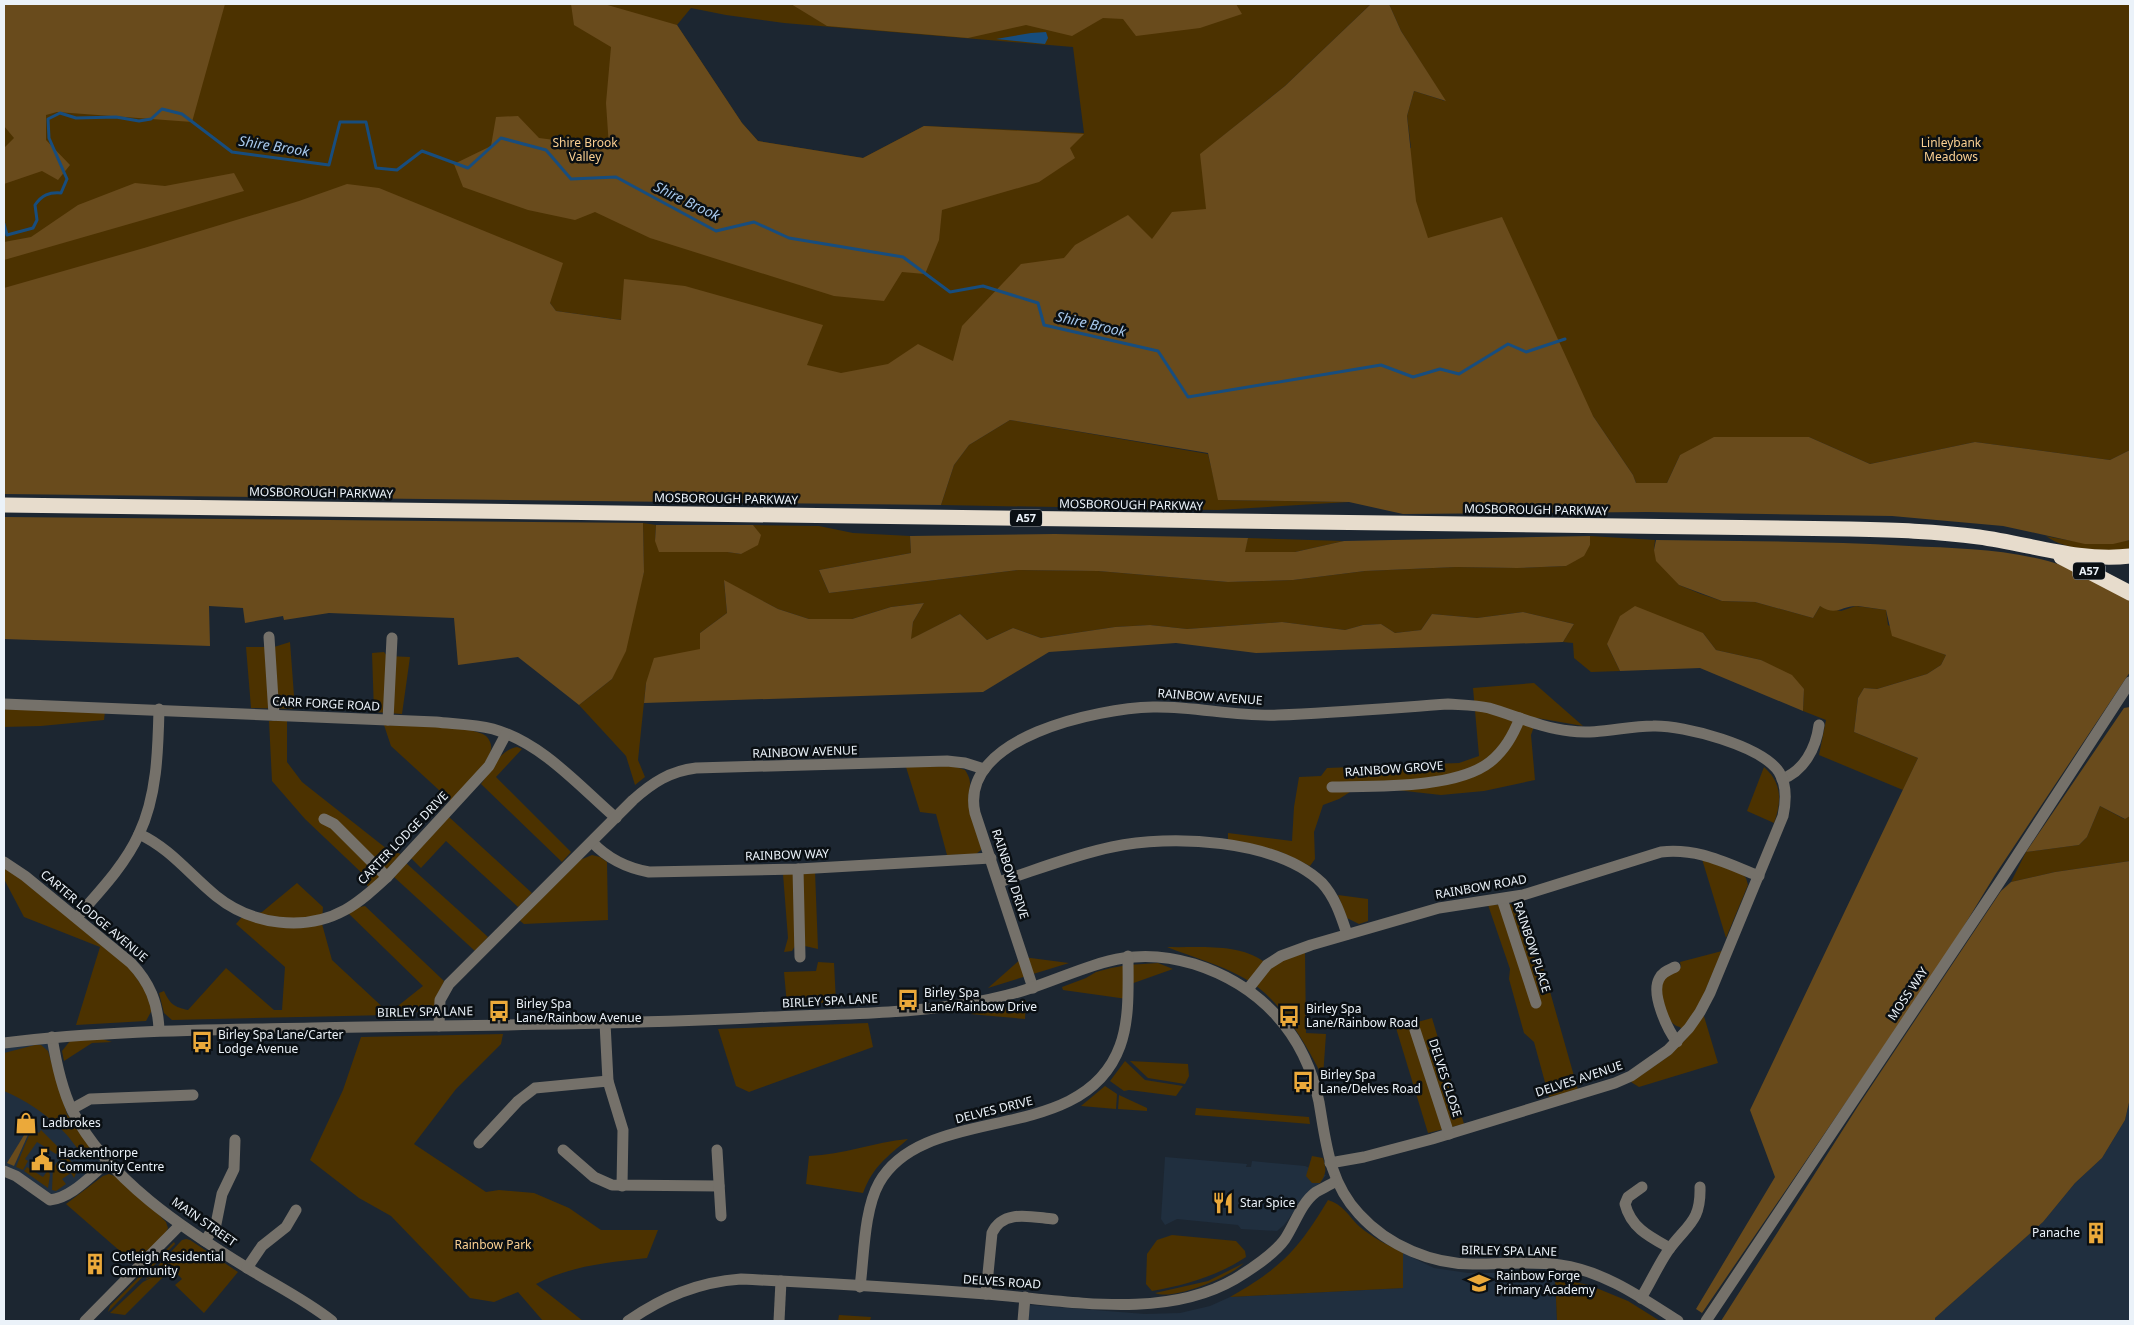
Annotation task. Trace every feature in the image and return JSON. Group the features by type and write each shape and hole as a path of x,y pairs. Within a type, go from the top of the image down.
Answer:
{"highway":[{"name":"MOSBOROUGH PARKWAY","path":"4,505 1849,529 1933,532 1979,537 2076,556 2111,558 2130,556"},
{"name":"MOSBOROUGH PARKWAY","path":"2046,550 2130,593"}],"street":[{"path":"268,637 274,715"},
{"path":"388,720 392,638"},
{"name":"MOSS WAY","path":"1706,1321 1999,883 2130,682"},
{"name":"CARR FORGE ROAD","path":"4,704 388,720 474,726 506,734 541,752 616,818"},
{"name":"RAINBOW AVENUE","path":"439,1026 440,1000 449,984 646,788 662,778 684,770 947,761 965,763 984,769 1000,753 1029,737 1085,716 1128,709 1172,707 1243,714 1277,715 1448,704 1488,708 1549,727 1578,732 1654,726 1686,729 1748,750 1768,761 1775,767 1782,779"},
{"path":"76,918 117,868 139,834 153,786 158,751 159,710"},
{"name":"RAINBOW GROVE","path":"1332,787 1411,784 1458,777 1489,763 1501,752 1520,718"},
{"path":"1759,876 1783,816 1785,791 1782,779 1801,767 1813,748 1819,725"},
{"name":"CARTER LODGE DRIVE","path":"139,834 149,839 182,864 216,896 231,907 247,915 263,920 298,922 329,917 360,901 387,877 489,766 506,734"},
{"name":"RAINBOW DRIVE","path":"984,769 975,787 973,804 1033,988"},
{"path":"324,819 334,824 387,877"},
{"name":"RAINBOW WAY","path":"592,842 615,861 649,872 798,868 991,858"},
{"path":"999,882 1087,853 1132,843 1186,842 1235,846 1277,857 1311,874 1329,892 1340,912 1347,934"},
{"name":"RAINBOW ROAD","path":"1248,989 1266,965 1281,956 1347,934 1439,908 1523,895 1644,857 1674,850 1702,854 1759,876"},
{"name":"CARTER LODGE AVENUE","path":"4,862 25,876 140,972 154,995 159,1030"},
{"path":"798,868 800,957"},
{"name":"DELVES AVENUE","path":"1330,1163 1364,1157 1449,1134 1615,1083 1637,1072 1677,1042 1700,1012 1710,993 1759,876"},
{"name":"RAINBOW PLACE","path":"1502,899 1536,1003"},
{"name":"BIRLEY SPA LANE","path":"4,1043 52,1037 159,1030 604,1023 734,1019 926,1008 981,1001 1033,988 1096,963 1128,956 1170,958 1191,963 1225,976 1248,989 1265,1002 1279,1017 1303,1053 1312,1074 1330,1163 1336,1181 1356,1212 1370,1226 1395,1242 1425,1256 1452,1264 1560,1265 1592,1273 1615,1283 1678,1321"},
{"name":"DELVES DRIVE","path":"860,1287 869,1214 874,1193 889,1169 900,1159 932,1141 1040,1113 1060,1105 1077,1096 1103,1074 1113,1061 1120,1045 1127,1000 1128,956"},
{"path":"1675,967 1662,974 1656,987 1663,1015 1669,1030 1677,1042"},
{"path":"604,1023 608,1081 623,1130 622,1186"},
{"name":"DELVES CLOSE","path":"1415,1030 1449,1134"},
{"name":"MAIN STREET","path":"52,1037 62,1086 72,1109 80,1124 126,1179 180,1225 308,1304 332,1321"},
{"path":"478,1143 518,1101 536,1088 608,1081"},
{"path":"72,1109 90,1098 193,1096"},
{"path":"205,1241 216,1224 222,1194 234,1169 235,1140"},
{"path":"563,1150 594,1177 622,1186 719,1186"},
{"path":"717,1150 721,1216"},
{"path":"4,1171 16,1176 50,1200 58,1199 67,1194 109,1161"},
{"name":"DELVES ROAD","path":"628,1321 662,1300 681,1291 702,1284 741,1279 986,1294 1077,1302 1138,1303 1180,1300 1214,1289 1235,1279 1256,1265 1284,1241 1302,1209 1315,1193 1336,1181"},
{"path":"1642,1187 1628,1197 1625,1204 1630,1219 1647,1236 1670,1248"},
{"path":"1641,1298 1670,1248 1683,1234 1697,1213 1700,1204 1700,1187"},
{"path":"247,1268 262,1246 286,1227 296,1210"},
{"path":"986,1294 994,1228 1011,1217 1053,1219"},
{"path":"85,1321 180,1225"},
{"path":"779,1321 781,1281"},
{"path":"1023,1321 1025,1297"}],"shaded area":[{"path":"52,1037 62,1085 109,1161 58,1199 4,1171 4,1043"},
{"path":"2130,1098 2130,1321 1935,1321 1935,1318 2043,1222 2075,1183 2102,1158 2125,1120"},
{"path":"1165,1157 1247,1164 1246,1167 1251,1167 1252,1161 1305,1166 1326,1175 1320,1183 1310,1190 1284,1225 1277,1231 1241,1229 1238,1225 1177,1219 1165,1225 1161,1219"},
{"name":"Rainbow Forge Primary Academy","path":"1403,1253 1434,1268 1468,1273 1518,1273 1555,1278 1557,1321 1028,1321 1030,1305 1145,1314 1180,1313 1210,1306 1230,1297 1403,1288"}],"green space":[{"path":"4,4 1371,4 1285,86 1218,140 1411,148 1407,116 1414,91 1445,101 1401,31 1389,4 2130,4 2130,450 2110,460 1975,442 1870,464 1809,437 1680,455 1667,483 1636,483 1633,475 1593,416 915,411 622,316 622,320 556,311 550,303 4,320","holes":["691,8 784,23 1073,47 1084,133 924,126 863,158 758,141 742,123 677,25"]},
{"path":"4,4 225,4 192,122 57,112 46,115 46,140 70,165 58,180 42,171 4,184 4,148 14,138 4,126"},
{"name":"Shire Brook Valley","path":"571,4 604,4 677,25 742,123 758,141 863,158 924,126 1084,134 1070,148 1075,158 1039,182 942,210 939,240 925,274 902,272 884,301 834,296 650,238 595,212 575,220 528,210 463,187 454,164 491,146 496,117 518,116 539,138 609,147 606,103 611,47 574,25"},
{"path":"791,4 1236,4 1242,14 1200,28 1136,36 1123,19 1103,18 1072,36 1026,25 968,38 827,26"},
{"path":"1371,4 1389,4 1401,31 1446,101 1414,91 1407,116 1416,201 1428,238 1502,217 1593,416 1633,475 1636,483 1667,483 1680,455 1714,437 1809,437 1870,464 1975,442 2110,460 2130,450 2130,540 2113,544 2085,544 2003,526 1892,516 1647,512 1403,514 1349,502 1218,500 1208,453 1010,420 969,445 954,465 941,505 4,494 4,288 144,248 299,201 347,184 379,188 563,263 550,303 556,311 621,320 624,279 685,286 823,325 807,365 841,373 888,364 918,344 953,361 962,326 1021,264 1064,258 1075,245 1128,215 1152,239 1172,212 1206,209 1200,154 1285,86"},
{"path":"234,173 244,191 4,260 4,242 31,237 78,205 135,183 165,186"},
{"path":"1010,420 1208,454 1219,500 1349,502 1218,510 941,505 954,465 969,445"},
{"path":"4,517 643,523 644,572 626,651 612,679 579,705 518,657 458,665 454,618 329,613 284,620 283,616 245,623 243,608 209,606 210,646 4,639"},
{"path":"643,523 656,525 655,541 741,554 760,535 753,525 819,526 853,533 910,536 911,553 819,570 829,593 1018,570 1098,571 1228,582 1293,580 1365,571 1456,567 1517,568 1566,566 1590,545 1590,536 1655,540 1654,550 1679,585 1701,594 1722,601 1755,602 1813,618 1820,606 1841,611 1856,606 1886,610 1888,625 1923,646 1946,655 1941,665 1927,674 1877,689 1864,688 1858,698 1854,732 1918,758 1903,790 1819,755 1826,720 1803,711 1804,689 1761,660 1716,650 1703,633 1607,644 1620,671 1591,672 1574,658 1573,643 1563,642 1574,624 1523,612 1477,618 1432,614 1421,630 1395,633 1381,624 1363,625 1345,630 1282,622 1187,629 1150,625 1115,627 1041,638 1013,628 987,640 960,614 910,640 913,622 924,603 891,607 852,619 809,619 778,609 724,581 727,613 700,633 701,649 646,683 638,760 645,777 635,785 626,756 579,705 612,679 644,572"},
{"path":"656,525 753,525 761,535 758,545 741,554 727,552 659,552 655,541"},
{"path":"1055,534 1248,538 1245,552 1295,552 1344,541 1590,536 1590,545 1584,556 1566,566 1517,568 1456,567 1365,571 1293,580 1228,582 1098,571 1019,570 829,593 819,570 911,553 910,536"},
{"path":"2046,536 2067,540 2109,543 2130,540 2130,549 2121,551 2086,550 2064,545"},
{"path":"1248,538 1344,541 1295,552 1244,552"},
{"path":"1656,540 1846,543 1961,548 2014,554 2059,564 2130,599 2130,672 1995,875 1945,957 1702,1313 1696,1309 1775,1177 1750,1110 1918,758 1854,732 1858,698 1864,688 1877,689 1927,674 1941,665 1946,655 1892,636 1886,610 1852,606 1835,611 1820,606 1813,618 1755,602 1722,601 1679,585 1656,561 1654,550"},
{"path":"724,580 778,609 809,619 852,619 891,607 924,603 913,622 911,639 960,614 987,640 1013,628 1041,638 1115,627 1150,625 1187,629 1282,622 1345,630 1363,625 1381,624 1395,633 1421,630 1432,614 1477,618 1523,612 1574,624 1563,642 1256,653 1176,643 1049,652 983,692 644,703 646,683 654,658 700,649 700,633 727,613"},
{"path":"1635,606 1703,633 1716,650 1761,660 1792,675 1804,689 1803,711 1700,668 1620,671 1607,644 1620,616"},
{"path":"290,642 295,709 251,708 246,647 274,647"},
{"path":"384,652 387,656 410,657 402,714 374,712 372,653"},
{"path":"1534,683 1583,726 1537,718 1531,735 1535,780 1484,791 1441,795 1396,790 1350,792 1339,799 1323,805 1314,832 1315,859 1310,866 1281,852 1228,841 1228,833 1292,841 1294,807 1299,777 1321,776 1327,768 1459,763 1479,756 1473,688"},
{"path":"2130,707 2130,816 2125,819 2100,806 2087,837 2079,845 2026,852 2124,708"},
{"path":"4,709 105,711 104,720 41,726 4,727"},
{"path":"287,720 287,762 302,782 387,849 401,854 369,888 366,884 365,876 305,819 272,781 269,721"},
{"path":"384,725 453,728 479,732 489,739 491,750 480,770 452,802 391,746"},
{"path":"517,747 522,749 496,777 571,852 562,862 481,784 500,757 505,752"},
{"path":"953,766 965,770 969,779 970,806 981,844 981,850 976,854 947,855 936,814 920,812 906,767"},
{"path":"1764,767 1774,779 1779,793 1774,823 1747,811"},
{"path":"2100,806 2124,819 2130,816 2130,861 2055,872 2011,882 2026,852 2079,845 2087,837"},
{"path":"449,817 532,893 518,907 446,841 421,868 411,858"},
{"path":"592,855 600,857 607,862 608,920 524,924 519,920 580,860"},
{"path":"1702,859 1742,874 1746,878 1748,885 1726,938"},
{"path":"2130,861 2130,1098 2125,1120 2102,1158 2075,1183 2043,1222 1935,1318 1935,1321 1721,1321 1858,1106 2001,891 2011,882 2055,872"},
{"path":"406,863 488,937 475,951 394,877"},
{"path":"4,868 20,878 128,966 150,997 152,1010 146,1021 76,1025 100,947 24,917 4,879"},
{"path":"815,871 818,949 796,944 792,951 784,952 788,938 783,874"},
{"path":"297,883 323,907 322,924 332,960 389,1013 423,986 345,910 365,906 444,981 434,1006 411,1014 388,1015 172,1020 164,1013 159,993 164,991 173,1004 188,1010 226,968 274,1010 282,1010 285,967 236,924 241,918 262,912"},
{"path":"1338,895 1368,899 1368,921 1359,924 1347,918"},
{"path":"1524,900 1521,910 1536,958 1543,967 1578,1090 1549,1097 1534,1042 1524,1033 1509,979 1510,969 1488,905 1513,904"},
{"path":"1167,947 1229,949 1253,955 1263,961 1305,952 1306,1033 1326,1034 1323,1077 1299,1034 1279,1008 1256,986 1224,968"},
{"path":"1722,951 1700,1003 1718,1063 1639,1087 1631,1082 1669,1056 1687,1038 1680,1027 1670,1021 1667,1015 1664,1008 1661,982 1667,975 1681,967 1680,962"},
{"path":"1023,957 1069,963 988,988"},
{"path":"818,962 834,963 836,1002 787,1005 784,972 816,971"},
{"path":"1158,963 1173,969 1128,985 1127,999 1063,990 1062,987 1096,972 1111,968"},
{"path":"1026,1000 1025,1019 970,1014"},
{"path":"1432,1018 1464,1124 1428,1133 1396,1028"},
{"path":"868,1023 873,1047 749,1092 736,1086 718,1029"},
{"name":"Rainbow Park","path":"503,1034 501,1044 456,1089 414,1144 486,1192 499,1190 534,1193 569,1208 601,1230 658,1230 647,1258 604,1263 577,1269 536,1284 583,1321 543,1321 518,1292 494,1302 470,1298 391,1216 359,1198 310,1160 343,1090 361,1037"},
{"path":"99,1038 112,1042 92,1043 64,1061 62,1051 70,1041"},
{"path":"41,1045 48,1051 67,1114 99,1155 96,1158 80,1151 62,1130 42,1113 20,1098 4,1091 4,1053"},
{"path":"1125,1061 1145,1080 1183,1086 1176,1096 1124,1091 1110,1081"},
{"path":"1130,1061 1188,1064 1189,1076 1185,1084 1148,1078"},
{"path":"1105,1086 1117,1094 1116,1109 1081,1106"},
{"path":"1119,1095 1147,1108 1147,1111 1118,1109"},
{"path":"1196,1108 1309,1117 1310,1124 1195,1115"},
{"path":"29,1127 31,1128 14,1166 7,1163"},
{"path":"32,1128 39,1133 41,1130 61,1150 56,1154 37,1142 25,1159 28,1161 23,1170 16,1167"},
{"path":"908,1139 876,1169 863,1193 806,1184 809,1156"},
{"path":"65,1154 74,1165 76,1175 74,1178 71,1173 62,1179 66,1184 56,1191 52,1190 53,1168 57,1162 59,1165 62,1162 59,1157"},
{"path":"1312,1156 1323,1158 1325,1171 1320,1183 1312,1183 1306,1176"},
{"path":"27,1167 43,1177 48,1170 50,1175 48,1188 24,1171"},
{"path":"109,1174 124,1182 139,1195 166,1222 168,1228 165,1234 136,1265 66,1204 103,1176"},
{"path":"1328,1200 1338,1204 1370,1235 1403,1253 1403,1288 1230,1297 1262,1277 1287,1256 1318,1217"},
{"path":"1172,1235 1236,1241 1245,1251 1246,1257 1201,1279 1152,1291 1146,1284 1147,1254 1157,1240"},
{"path":"186,1239 238,1272 204,1313 175,1285 182,1279 171,1267 145,1280 182,1240"},
{"path":"174,1242 175,1244 108,1312 110,1306"},
{"path":"1244,1263 1227,1275 1187,1291 1163,1295 1155,1293 1208,1281"},
{"path":"170,1268 125,1315 110,1313 143,1282"},
{"path":"1555,1278 1589,1285 1628,1301 1660,1321 1557,1321"},
{"path":"839,1315 871,1317 870,1321 838,1321"}],"water":[{"path":"1046,32 1048,38 1045,44 996,39 1031,33"}],"waterway":[{"name":"Shire Brook","path":"4,224 7,235 33,228 37,220 35,205 46,195 61,193 67,179 49,138 48,119 60,113 76,118 116,117 139,121 151,119 162,109 182,114 232,152 329,165 340,122 366,122 376,168 397,170 422,151 468,168 501,138 546,150 571,179 616,177 716,231 754,222 789,238 903,257 950,292 983,286 1038,303 1044,325 1158,351 1188,397 1381,365 1413,377 1440,369 1459,374 1508,344 1526,352 1565,339"}],"place":[{"name":"Birley Spa Lane/Rainbow Drive","path":"908,1000"},
{"name":"Birley Spa Lane/Rainbow Avenue","path":"499,1011"},
{"name":"Birley Spa Lane/Rainbow Road","path":"1289,1016"},
{"name":"Birley Spa Lane/Carter Lodge Avenue","path":"202,1042"},
{"name":"Birley Spa Lane/Delves Road","path":"1303,1082"},
{"name":"Ladbrokes","path":"26,1123"},
{"name":"Hackenthorpe Community Centre","path":"42,1160"},
{"name":"Star Spice","path":"1223,1203"},
{"name":"Panache","path":"2096,1233"},
{"name":"Cotleigh Residential Community","path":"95,1264"},
{"name":"Rainbow Forge Primary Academy","path":"1479,1283"}],"park label":[{"name":"Linleybank Meadows","path":"1951,150"}]}
